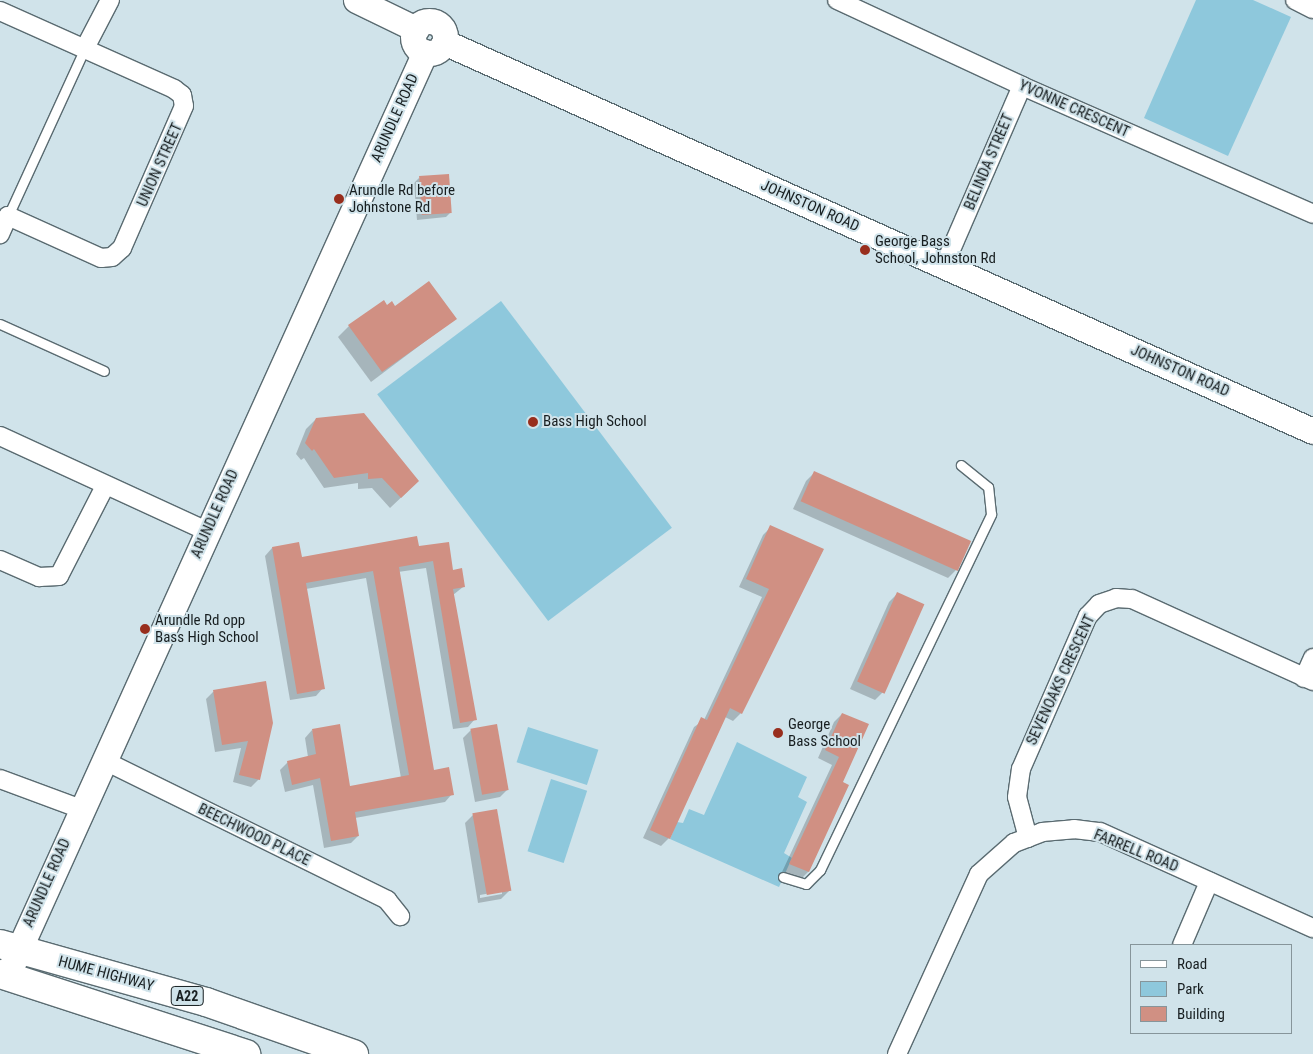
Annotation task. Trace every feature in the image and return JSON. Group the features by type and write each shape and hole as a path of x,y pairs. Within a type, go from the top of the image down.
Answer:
{"highway":[{"name":"HUME HIGHWAY","path":"9,947 206,1002 354,1054"},
{"name":"HUME HIGHWAY","path":"3,975 246,1054"}],"street":[{"path":"0,11 85,48 110,0"},
{"path":"356,0 416,28 413,41 434,47"},
{"name":"YVONNE CRESCENT","path":"837,0 1022,86 1313,214"},
{"path":"1295,0 1313,9"},
{"name":"JOHNSTON ROAD","path":"434,47 944,266 1313,431"},
{"name":"ARUNDLE ROAD","path":"3,975 9,947 81,810 207,531 434,47"},
{"name":"UNION STREET","path":"4,214 101,258 112,257 122,248 184,106 182,95 174,89 85,48"},
{"name":"BELINDA STREET","path":"944,266 1022,86"},
{"path":"0,234 4,214"},
{"path":"0,436 105,486 207,531"},
{"path":"0,560 39,577 59,576 105,486"},
{"name":"SEVENOAKS CRESCENT","path":"1028,838 1017,797 1021,769 1088,616 1099,604 1116,598 1132,599 1309,679"},
{"path":"1309,679 1313,658"},
{"name":"BEECHWOOD PLACE","path":"103,760 387,900 400,916"},
{"path":"0,780 81,810"},
{"name":"FARRELL ROAD","path":"897,1054 970,889 990,861 1014,843 1057,829 1100,832 1313,928"},
{"path":"1182,944 1209,882"}],"lane":[{"path":"4,214 85,48"},
{"path":"0,324 104,371"},
{"path":"783,877 806,884 820,870 988,522 991,507 988,487 961,464"}],"green space":[{"path":"1196,0 1253,0 1291,17 1228,156 1144,118"},
{"path":"501,301 672,528 548,621 377,394"},
{"path":"528,727 598,750 587,785 517,762"},
{"path":"737,742 807,777 798,797 807,802 784,853 792,858 779,887 670,839 677,822 683,823 689,809 704,815"},
{"path":"551,779 587,791 564,863 528,851"}],"building":[{"path":"449,174 452,213 422,215 419,176"},
{"path":"429,281 457,319 382,372 348,325 384,300 387,305 392,301 395,306"},
{"path":"364,413 419,481 401,498 382,478 368,479 368,473 334,478 314,449 312,451 305,443 316,418"},
{"path":"814,471 971,541 958,571 801,501"},
{"path":"770,525 824,549 742,714 730,708 670,839 650,830 701,717 707,720 769,589 746,579"},
{"path":"417,536 419,546 449,542 453,570 462,568 465,587 453,589 477,720 460,723 433,561 399,567 434,770 449,767 454,795 355,812 359,836 331,841 320,778 292,785 287,761 316,754 312,729 340,724 350,786 409,775 373,571 306,583 325,689 297,694 272,547 299,542 302,557"},
{"path":"897,592 924,604 885,694 857,682"},
{"path":"266,681 273,723 260,780 239,775 248,741 222,745 213,690"},
{"path":"842,713 869,724 843,782 849,785 809,872 789,864 839,757 825,750"},
{"path":"497,724 509,790 482,795 470,729"},
{"path":"497,809 511,891 487,895 472,813"}],"place":[{"name":"Arundle Rd before Johnstone Rd","path":"339,199"},
{"name":"George Bass School, Johnston Rd","path":"865,250"},
{"name":"Bass High School","path":"533,422"},
{"name":"Arundle Rd opp Bass High School","path":"145,629"},
{"name":"George Bass School","path":"778,733"}]}
